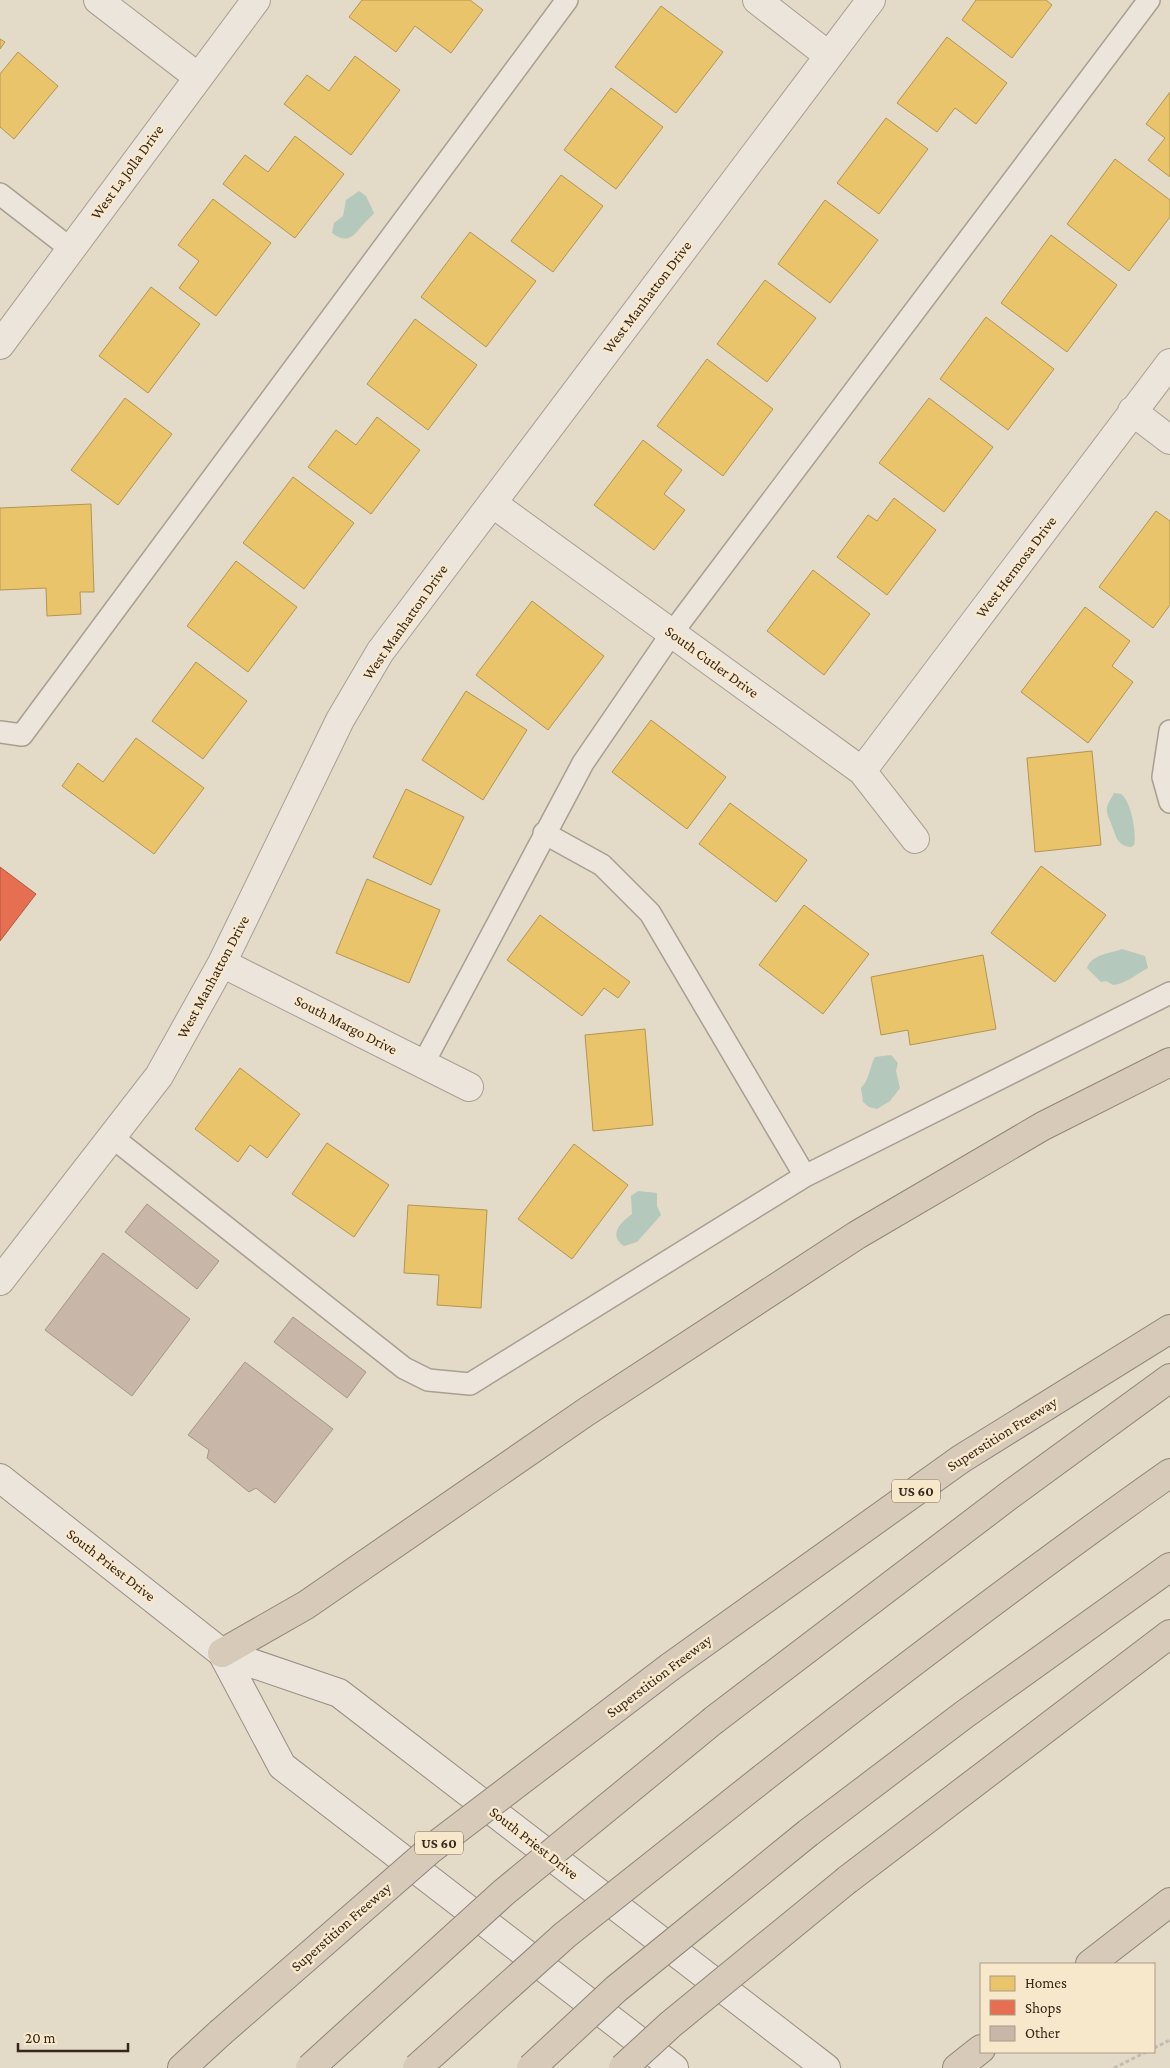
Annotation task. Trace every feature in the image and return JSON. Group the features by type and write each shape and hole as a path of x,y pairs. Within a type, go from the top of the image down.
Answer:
{"highway":[{"path":"222,1652 306,1605 586,1412 857,1235 1043,1126 1170,1062"},
{"name":"Superstition Freeway","path":"182,2068 432,1848 670,1667 962,1459 1170,1329"},
{"path":"310,2068 503,1893 714,1720 1003,1500 1170,1378"},
{"path":"417,2068 565,1935 763,1778 922,1654 1065,1547 1170,1473"},
{"path":"531,2068 616,1989 808,1833 965,1714 1170,1567"},
{"path":"623,2068 671,2024 847,1880 1170,1634"},
{"path":"1091,1963 1170,1902"},
{"path":"957,2068 980,2050"}],"street":[{"path":"98,0 198,77"},
{"name":"West La Jolla Drive","path":"0,345 256,0"},
{"path":"757,0 829,56"},
{"name":"West Manhatton Drive","path":"0,1281 159,1076 222,963 340,720 380,652 871,0"},
{"name":"West Hermosa Drive","path":"862,771 1170,363"},
{"path":"1132,412 1170,440"},
{"name":"South Cutler Drive","path":"492,503 862,771 915,839"},
{"name":"South Margo Drive","path":"222,963 469,1088"},
{"name":"South Priest Drive","path":"0,1478 222,1652 339,1693 826,2068"},
{"name":"South Priest Drive","path":"222,1652 282,1766 674,2068"}],"lane":[{"path":"0,732 22,735 567,0"},
{"path":"423,1064 544,833 583,763 672,633 1149,0"},
{"path":"0,194 71,250"},
{"path":"1170,731 1163,777 1170,802"},
{"path":"544,833 602,865 650,913 805,1176"},
{"path":"112,1137 404,1368 428,1380 470,1384 805,1176 1170,993"}],"path":[{"path":"1155,2048 1170,2040"},
{"path":"1114,2068 1144,2053"}],"shaded area":[{"path":"359,191 366,196 374,213 354,235 344,239 340,238 332,233 334,223 343,216 346,200"},
{"path":"1114,793 1121,794 1128,803 1135,833 1134,845 1131,847 1120,843 1108,815 1107,807"},
{"path":"1122,949 1145,956 1148,968 1127,981 1113,985 1106,981 1101,982 1087,968 1089,963 1097,957"},
{"path":"891,1055 898,1063 896,1071 900,1088 890,1101 877,1109 869,1107 863,1102 861,1088 866,1081 875,1057"},
{"path":"638,1191 657,1193 657,1206 661,1215 637,1242 624,1246 617,1238 617,1229 632,1214 631,1196"}],"building: Homes":[{"path":"362,0 470,0 483,10 451,53 415,26 396,52 349,17"},
{"path":"976,0 1046,0 1052,5 1012,58 962,20"},
{"path":"661,6 723,52 676,113 615,67"},
{"path":"947,37 1007,83 976,124 955,108 937,132 897,103"},
{"path":"0,39 5,42 0,49"},
{"path":"18,52 58,86 14,139 0,127 0,74"},
{"path":"355,56 400,90 351,155 284,104 307,75 329,91"},
{"path":"611,88 663,127 616,189 564,150"},
{"path":"1170,92 1170,177 1148,160 1165,138 1146,124"},
{"path":"886,118 928,149 879,214 837,183"},
{"path":"295,136 344,174 295,238 223,184 245,155 268,172"},
{"path":"1115,159 1170,200 1170,217 1129,271 1067,224"},
{"path":"561,175 603,206 553,272 511,241"},
{"path":"213,199 271,243 216,316 179,288 199,261 178,245"},
{"path":"825,200 878,240 830,303 778,264"},
{"path":"470,232 536,281 486,347 421,297"},
{"path":"1051,235 1117,285 1067,352 1001,303"},
{"path":"765,280 816,318 767,382 717,344"},
{"path":"151,287 200,324 148,393 99,356"},
{"path":"986,317 1054,369 1008,430 940,379"},
{"path":"415,319 477,365 428,430 367,384"},
{"path":"707,359 773,409 723,476 657,426"},
{"path":"125,398 172,434 118,505 71,470"},
{"path":"929,398 993,447 944,512 879,463"},
{"path":"377,417 420,450 371,514 308,467 336,430 356,445"},
{"path":"643,440 682,470 664,494 685,510 654,550 594,505"},
{"path":"293,477 354,523 304,589 243,543"},
{"path":"894,498 936,530 887,595 837,557 868,515 877,521"},
{"path":"91,504 94,592 80,592 81,614 47,616 46,588 0,590 0,508"},
{"path":"1156,511 1170,521 1170,605 1153,628 1099,587"},
{"path":"236,561 297,607 248,672 187,626"},
{"path":"813,570 870,614 824,675 767,631"},
{"path":"532,601 604,656 548,730 476,675"},
{"path":"1085,607 1130,641 1112,666 1133,682 1088,743 1021,692"},
{"path":"196,662 247,701 203,759 152,721"},
{"path":"466,691 527,730 483,800 422,760"},
{"path":"651,720 726,777 687,829 612,772"},
{"path":"136,738 204,788 154,854 62,786 78,763 103,782"},
{"path":"1092,751 1101,845 1035,852 1027,758"},
{"path":"406,789 464,817 431,885 373,857"},
{"path":"730,803 807,860 776,902 699,844"},
{"path":"1041,866 1106,915 1055,982 991,933"},
{"path":"367,879 440,910 409,983 336,953"},
{"path":"804,905 869,954 823,1014 759,965"},
{"path":"540,915 630,982 618,998 604,988 582,1016 507,960"},
{"path":"983,955 996,1029 910,1045 908,1030 881,1035 871,977"},
{"path":"645,1029 653,1125 593,1131 585,1035"},
{"path":"240,1068 300,1114 267,1158 250,1145 238,1162 195,1129"},
{"path":"327,1143 389,1185 354,1237 292,1194"},
{"path":"574,1144 628,1185 572,1259 518,1219"},
{"path":"408,1205 487,1210 481,1308 437,1305 439,1275 404,1273"}],"building: Shops":[{"path":"0,867 36,894 0,941"}],"building: Other":[{"path":"147,1204 219,1261 197,1289 125,1232"},
{"path":"103,1253 190,1319 132,1396 45,1330"},
{"path":"293,1317 366,1372 347,1398 274,1342"},
{"path":"245,1362 333,1429 275,1503 256,1488 249,1492 207,1458 209,1450 188,1435"}]}
